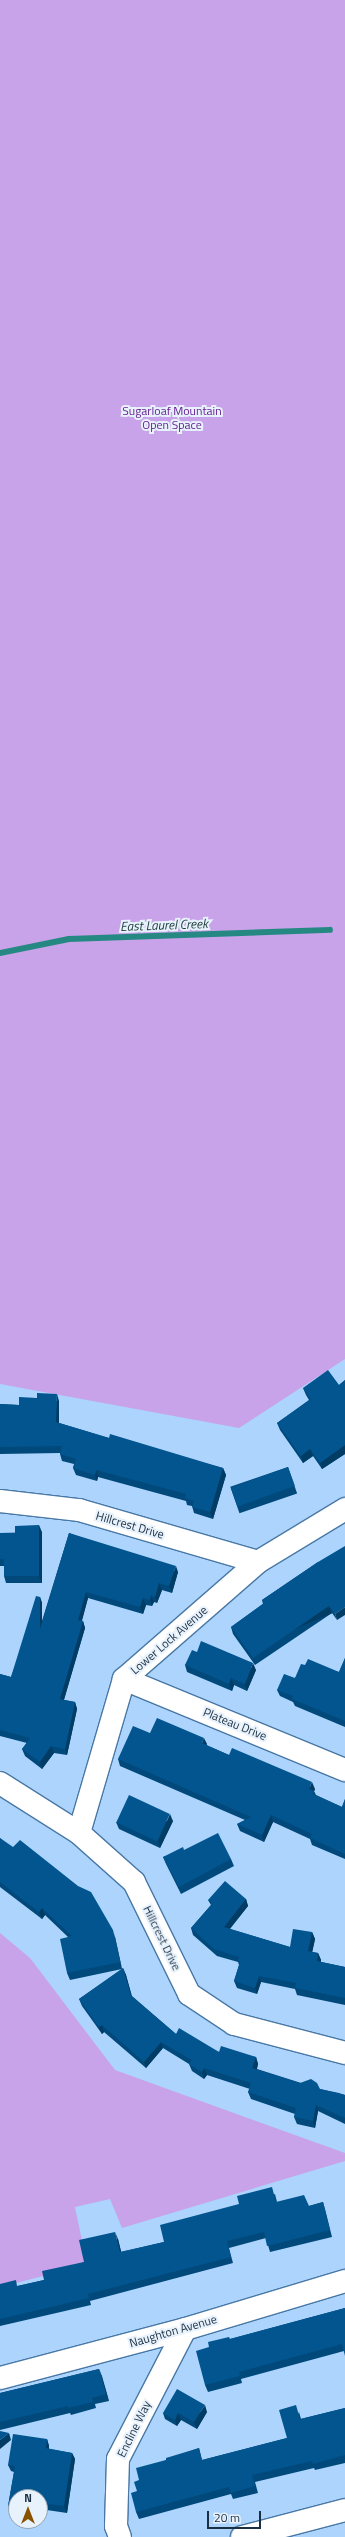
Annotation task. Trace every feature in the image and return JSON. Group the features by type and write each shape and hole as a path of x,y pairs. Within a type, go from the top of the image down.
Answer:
{"street":[{"name":"Hillcrest Drive","path":"0,1501 79,1510 258,1562"},
{"name":"Lower Lock Avenue","path":"79,1833 124,1679 258,1562 345,1509"},
{"name":"Plateau Drive","path":"124,1679 345,1770"},
{"name":"Hillcrest Drive","path":"0,1783 79,1833 134,1882 189,1994 234,2024 345,2053"},
{"name":"Naughton Avenue","path":"0,2378 185,2329 345,2281"},
{"name":"Encline Way","path":"120,2537 116,2526 118,2459 185,2329"},
{"path":"242,2537 345,2510"}],"green space":[{"name":"Sugarloaf Mountain Open Space","path":"0,0 345,0 345,1359 239,1428 0,1384"},
{"path":"0,1933 30,1958 115,2070 345,2153 345,2161 122,2228 110,2199 75,2207 87,2265 0,2287"}],"building":[{"path":"328,1370 339,1385 345,1380 345,1445 320,1463 310,1449 301,1456 277,1423 311,1399 303,1388"},
{"path":"37,1393 57,1394 56,1422 109,1438 110,1434 223,1468 210,1512 192,1507 194,1501 185,1498 186,1494 96,1470 95,1475 73,1468 76,1459 60,1454 62,1446 0,1447 0,1404 19,1405 19,1397 37,1398"},
{"path":"288,1467 295,1486 238,1507 231,1488"},
{"path":"39,1525 39,1576 4,1576 4,1559 0,1559 0,1533 15,1533 15,1526"},
{"path":"69,1533 176,1566 169,1586 159,1583 155,1597 151,1595 150,1600 143,1598 140,1607 86,1592 78,1620 83,1621 60,1699 75,1702 65,1749 51,1746 40,1762 22,1749 30,1738 0,1730 0,1674 11,1677 36,1596 40,1597 40,1629"},
{"path":"345,1546 345,1607 335,1614 329,1606 253,1658 231,1627 264,1603 262,1600 318,1562"},
{"path":"201,1641 253,1663 245,1684 231,1678 229,1684 185,1665 192,1650 197,1652"},
{"path":"345,1658 345,1721 292,1699 293,1696 277,1690 284,1674 295,1678 301,1664 305,1665 308,1659 339,1672"},
{"path":"157,1718 204,1738 202,1743 229,1755 232,1748 312,1782 309,1789 314,1791 313,1794 342,1807 345,1799 345,1854 310,1838 312,1834 271,1815 262,1835 237,1824 251,1817 118,1759 133,1726 150,1733"},
{"path":"129,1795 170,1814 157,1841 116,1822"},
{"path":"218,1833 231,1859 179,1887 163,1857 183,1847 184,1850"},
{"path":"0,1838 13,1847 20,1840 78,1886 91,1892 113,1930 120,1962 67,1973 60,1939 72,1936 42,1908 39,1912 0,1882"},
{"path":"225,1881 246,1899 224,1927 290,1947 293,1929 312,1932 308,1951 318,1953 317,1961 345,1967 345,1998 295,1988 296,1983 259,1976 255,1988 234,1981 240,1962 238,1961 239,1957 214,1949 191,1928 211,1905 211,1902 208,1900"},
{"path":"123,1968 131,1996 176,2034 179,2028 219,2052 221,2046 256,2057 252,2068 300,2083 311,2079 317,2083 320,2089 345,2095 345,2118 316,2105 313,2121 294,2117 296,2108 248,2092 251,2083 204,2068 202,2072 189,2064 192,2060 161,2042 144,2062 102,2025 99,2027 79,1999"},
{"path":"272,2187 276,2202 304,2195 309,2206 323,2202 330,2230 267,2246 264,2232 227,2241 231,2257 88,2294 89,2298 0,2319 0,2284 16,2280 17,2286 44,2280 42,2271 84,2262 79,2240 115,2232 120,2252 164,2242 160,2225 239,2204 237,2196"},
{"path":"345,2308 345,2356 342,2344 239,2372 240,2376 205,2385 196,2351 209,2347 208,2342 229,2337 230,2339"},
{"path":"99,2369 106,2394 92,2398 93,2402 68,2408 68,2406 0,2422 0,2393"},
{"path":"177,2389 205,2405 194,2422 178,2413 175,2420 163,2413"},
{"path":"296,2405 300,2419 345,2408 345,2455 313,2464 312,2461 252,2475 255,2486 231,2493 229,2487 136,2512 131,2493 137,2491 134,2482 139,2480 136,2468 166,2460 166,2458 199,2448 202,2460 287,2438 279,2410"},
{"path":"0,2431 9,2433 0,2440"},
{"path":"13,2434 47,2439 46,2448 72,2453 64,2506 48,2504 48,2489 11,2489 15,2466 8,2465"}],"waterway":[{"name":"East Laurel Creek","path":"0,953 69,939 330,930"}]}
